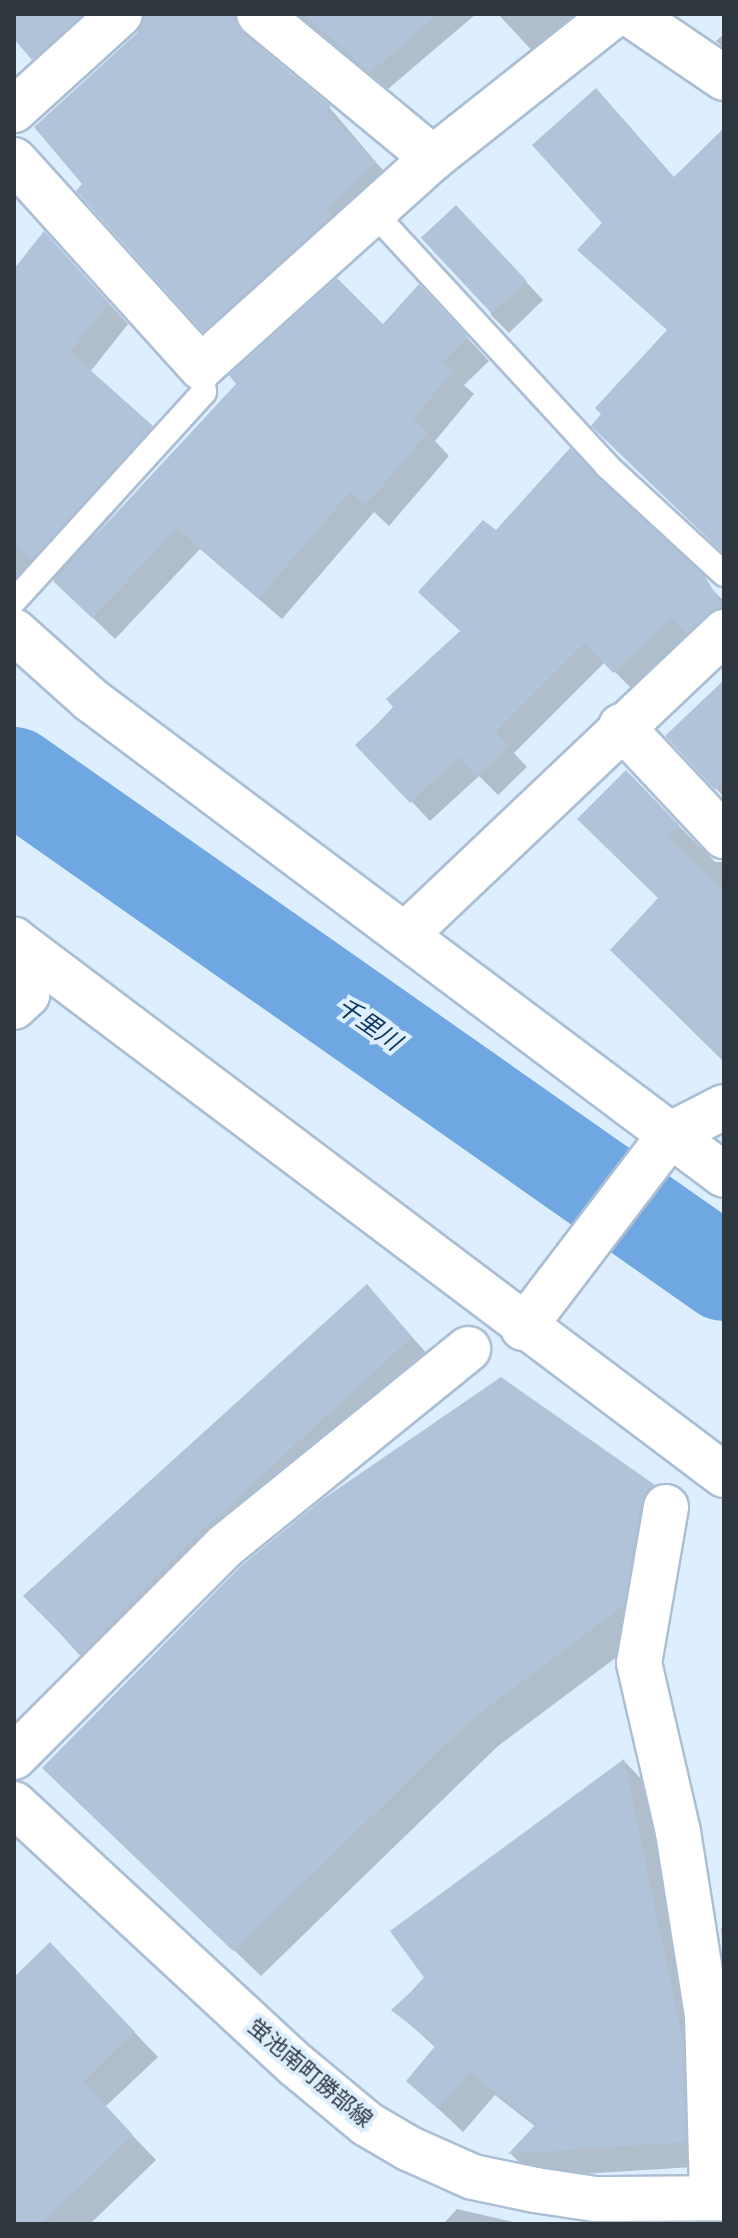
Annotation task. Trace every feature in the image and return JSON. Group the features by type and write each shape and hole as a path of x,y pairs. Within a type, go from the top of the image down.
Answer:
{"street":[{"path":"14,110 120,14"},
{"path":"14,160 201,367 433,158 615,14"},
{"path":"630,14 724,78"},
{"path":"262,15 433,158"},
{"path":"14,631 91,700 724,1175"},
{"path":"405,935 621,726 724,632"},
{"path":"621,726 724,836"},
{"path":"14,1007 27,995 14,940 523,1328 724,1475"},
{"path":"523,1328 671,1134 724,1107"},
{"path":"14,1757 225,1546 468,1349"},
{"path":"666,1507 639,1663 678,1832 707,2015 718,2198"},
{"name":"蛍池南町勝部線","path":"14,1804 296,2065 367,2124 410,2149 473,2177 535,2190 595,2199 718,2198"}],"lane":[{"path":"373,212 607,466 724,574"},
{"path":"14,601 204,392 201,367"}],"building":[{"path":"14,14 83,14 32,60 14,39"},
{"path":"144,14 235,14 243,33 331,106 326,111 376,162 327,209 332,215 203,332 76,191 82,184 34,127 137,33"},
{"path":"304,14 438,14 370,73"},
{"path":"596,88 674,177 724,128 724,554 591,426 601,414 595,408 667,330 577,250 602,223 532,145"},
{"path":"456,205 527,281 492,314 421,238"},
{"path":"44,231 109,303 70,352 153,426 31,560 14,544 14,269"},
{"path":"337,278 383,324 419,284 468,337 442,362 453,371 413,419 428,432 366,505 350,492 259,598 177,528 92,618 53,581 236,384 229,375"},
{"path":"570,448 704,575 724,608 686,633 672,618 613,673 585,643 496,732 509,746 477,777 459,757 410,803 355,745 394,708 386,699 460,631 418,592 483,520 496,530"},
{"path":"724,680 724,782 715,790 665,736"},
{"path":"626,770 679,825 667,837 724,891 724,1062 610,950 658,898 577,819"},
{"path":"367,1284 412,1337 191,1541 81,1654 23,1596"},
{"path":"501,1377 655,1485 641,1503 624,1605 471,1720 233,1951 42,1768 242,1565 323,1499"},
{"path":"624,1759 683,2042 685,2142 508,2154 536,2124 469,2072 438,2109 406,2081 436,2045 391,2010 425,1979 390,1931"},
{"path":"50,1942 135,2032 83,2081 133,2135 41,2224 14,2224 14,1977"}],"waterway":[{"name":"千里川","path":"14,775 724,1273"}]}
